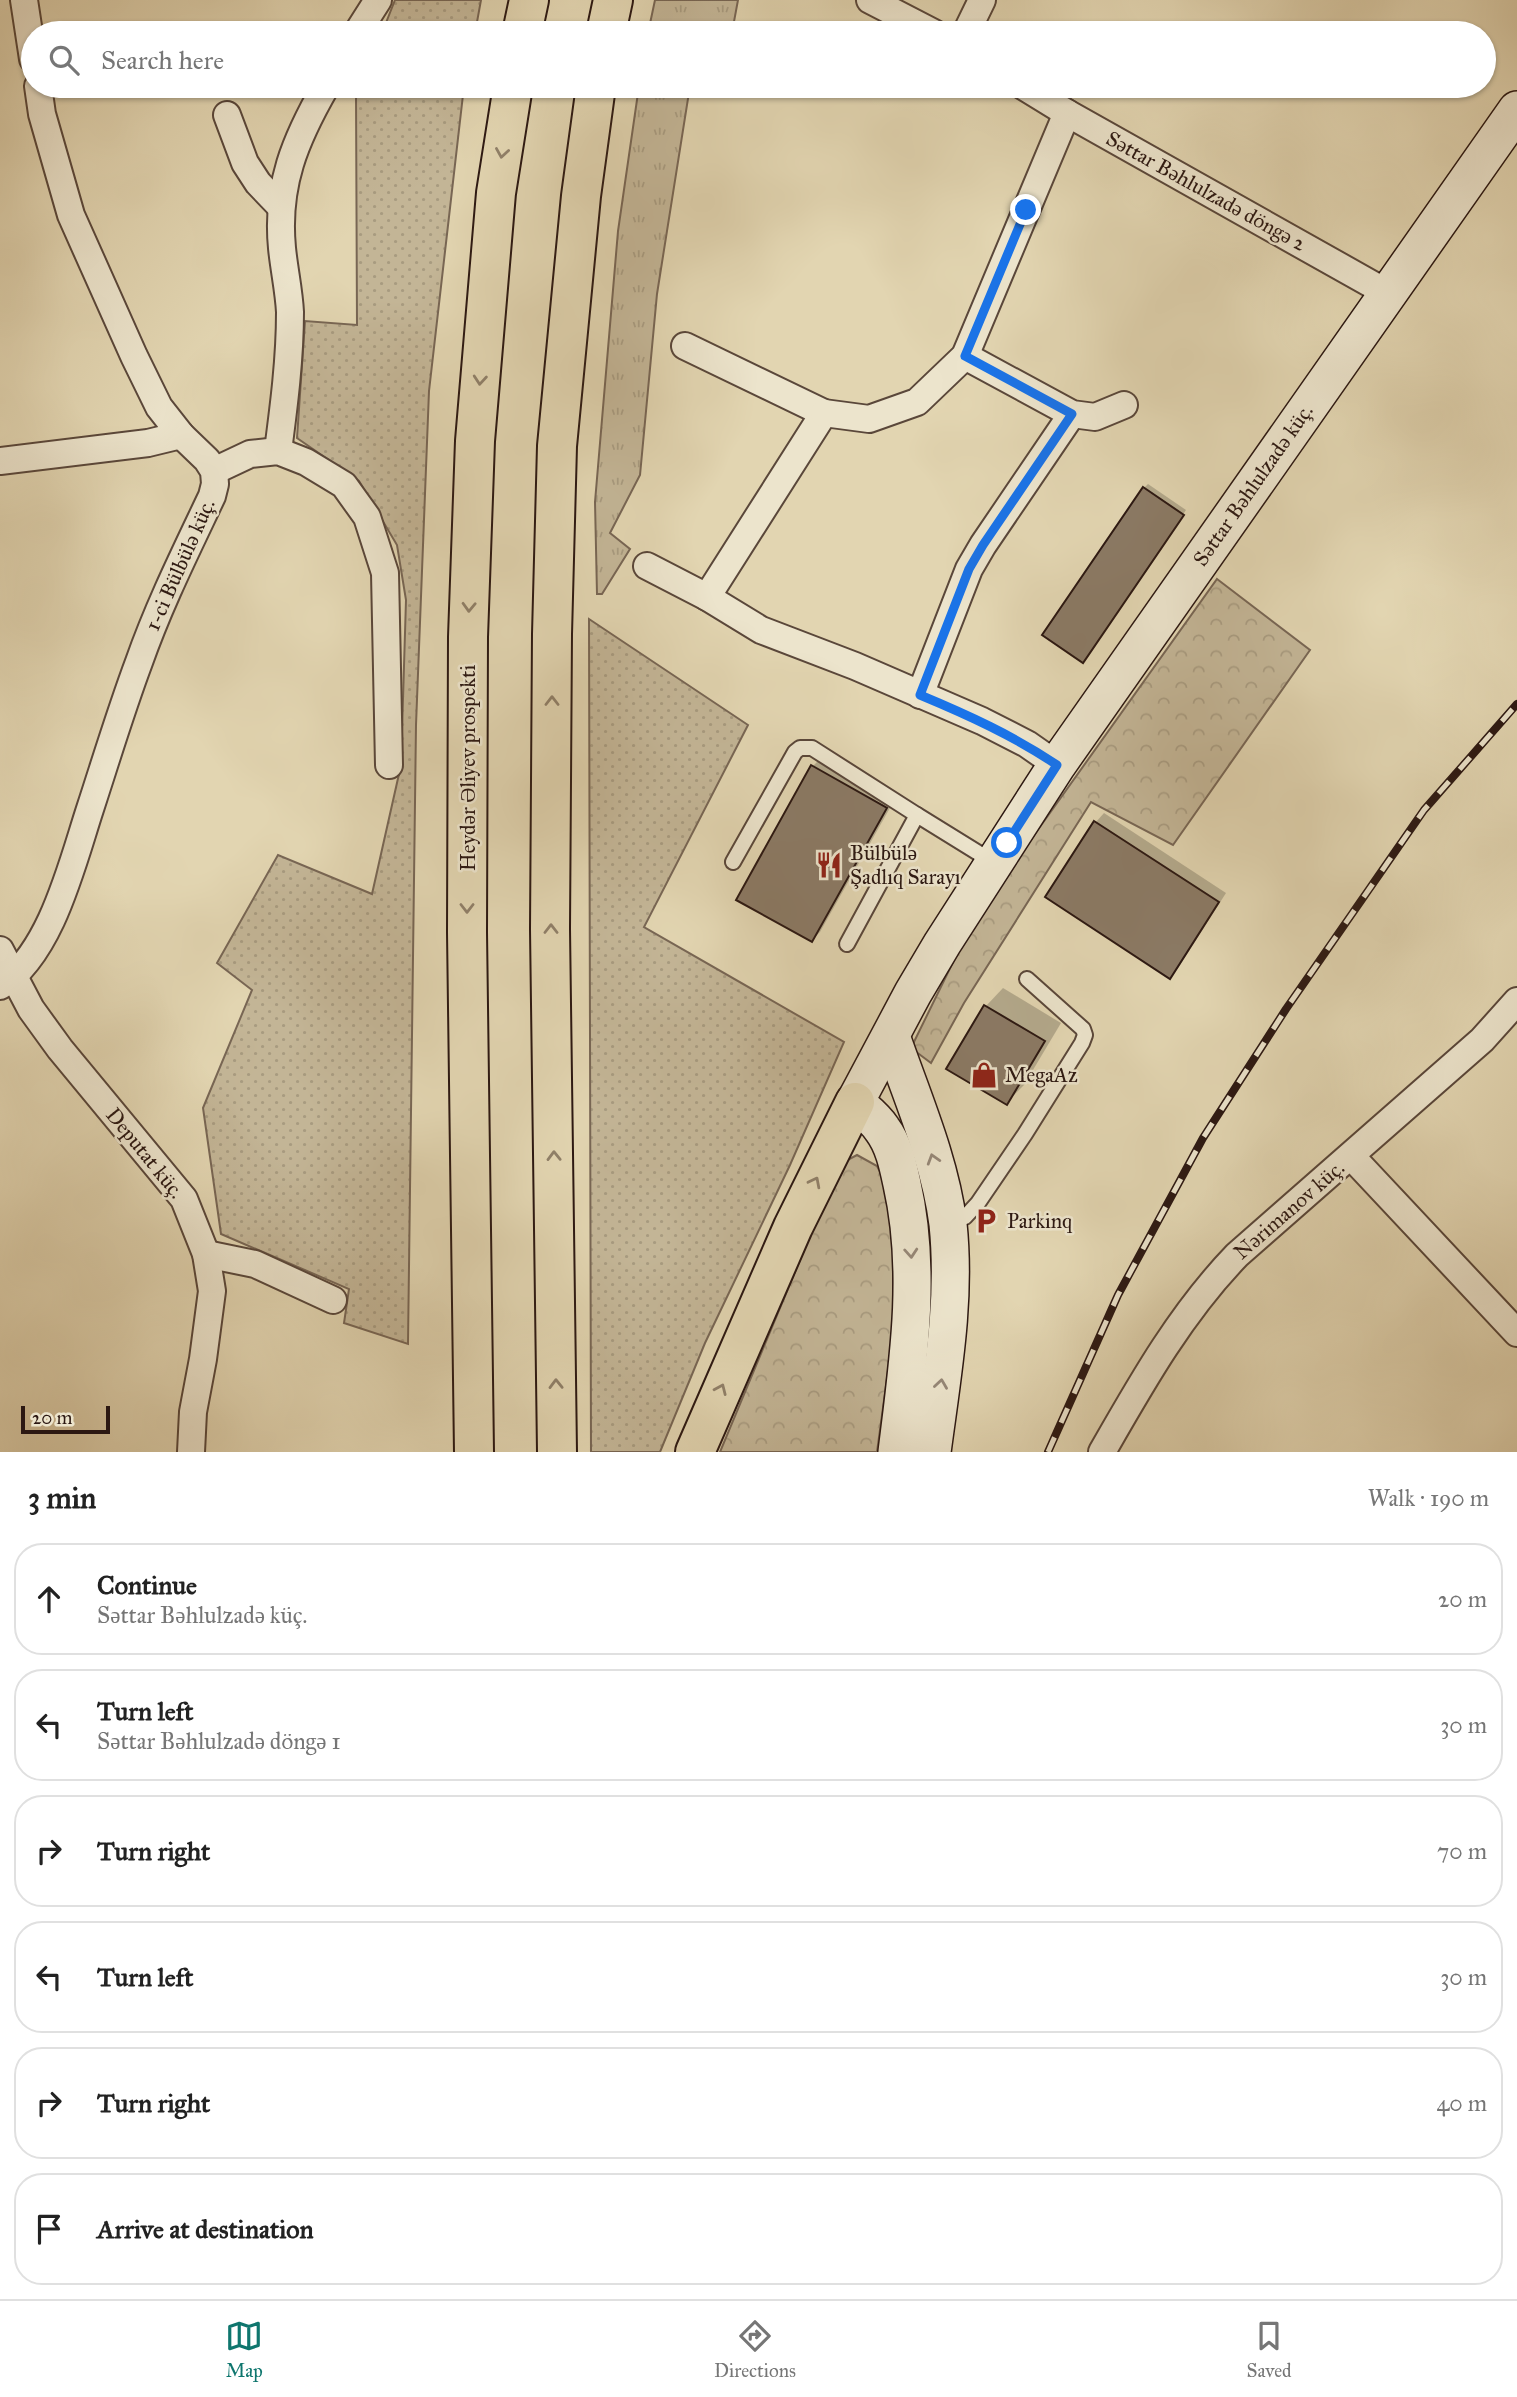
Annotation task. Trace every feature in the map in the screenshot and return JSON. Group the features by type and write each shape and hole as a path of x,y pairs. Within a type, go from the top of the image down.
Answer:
{"highway":[{"path":"525,21 529,0"},
{"path":"609,21 613,0"},
{"name":"Heydər Əliyev prospekti","path":"474,1452 467,932 469,623 475,441 496,192 511,98"},
{"path":"557,1452 550,929 556,446 581,197 594,98"},
{"path":"695,1452 793,1227 855,1102"}],"main road":[{"name":"Səttar Bəhlulzadə küç.","path":"855,1102 913,993 1057,765 1517,110"},
{"path":"891,1036 936,1170 947,1223 952,1275 949,1325 932,1452"},
{"path":"855,1102 873,1117 891,1144 908,1211 913,1271 911,1329 897,1452"}],"street":[{"path":"364,21 377,0"},
{"path":"870,0 911,21"},
{"path":"972,21 982,0"},
{"path":"16,3 21,21"},
{"name":"1-ci Bülbülə küç.","path":"6,982 31,955 52,916 80,841 139,662 169,585 212,496 215,484 214,471 207,460 181,435 159,407 139,366 71,215 39,98"},
{"path":"278,452 289,363 290,309 280,206 290,163 304,124 320,98"},
{"name":"Səttar Bəhlulzadə döngə 2","path":"1043,98 1389,294"},
{"path":"684,346 824,413 869,419 917,402 965,356 1067,113"},
{"path":"227,115 245,163 258,183 280,206"},
{"path":"965,356 1072,414 1095,417 1124,405"},
{"path":"707,597 824,413"},
{"path":"920,695 969,569 1072,414"},
{"path":"0,461 148,443 181,435"},
{"path":"214,471 250,454 278,452 306,462 344,485 368,517 385,573 389,765"},
{"path":"647,566 707,597 761,630 855,666 993,727 1027,744 1057,765"},
{"name":"Deputat küç.","path":"0,950 6,982 31,1009 60,1049 184,1199 206,1254 212,1291 193,1412 191,1452"},
{"name":"Nərimanov küç.","path":"1102,1452 1146,1375 1213,1279 1482,1040 1517,1001"},
{"path":"1351,1156 1517,1334"},
{"path":"206,1254 255,1264 334,1300"}],"lane":[{"path":"733,862 795,752 800,748 812,748 994,862"},
{"path":"847,944 917,815"},
{"path":"947,1223 965,1217 978,1203 1025,1134 1085,1035 1083,1029 1027,979"}],"green space":[{"path":"395,0 481,0 477,21 387,21"},
{"path":"655,0 738,0 734,21 651,21"},
{"path":"356,98 463,98 429,391 416,725 408,1344 344,1323 349,1289 221,1234 203,1108 252,990 217,963 278,855 372,894 401,765 406,600 397,545 359,481 297,438 305,321 357,325"},
{"path":"637,98 688,98 657,294 640,475 610,533 630,549 602,594 597,594 595,502 618,231"},
{"path":"1217,579 1310,650 1173,845 1091,802 964,1003 931,1063 911,1048 958,952 1017,859"},
{"path":"589,619 748,725 644,927 844,1042 790,1165 705,1343 660,1452 591,1452"},
{"path":"857,1155 877,1166 893,1197 893,1334 877,1452 720,1452 840,1164"}],"building":[{"path":"1143,487 1184,515 1083,663 1042,635"},
{"path":"811,765 887,808 812,942 736,900"},
{"path":"1094,821 1219,902 1170,979 1045,897"},
{"path":"984,1005 1045,1041 1007,1105 946,1069"}],"railway":[{"path":"1048,1452 1118,1295 1203,1138 1286,1009 1424,810 1517,704"}],"place":[{"name":"Bülbülə Şadlıq Sarayı","path":"829,865"},
{"name":"MegaAz","path":"984,1075"},
{"name":"Parkinq","path":"986,1221"}],"route":[{"path":"1007,843 1057,765 1027,744 982,721 920,695 969,569 1072,414 965,356 1026,210"}]}
